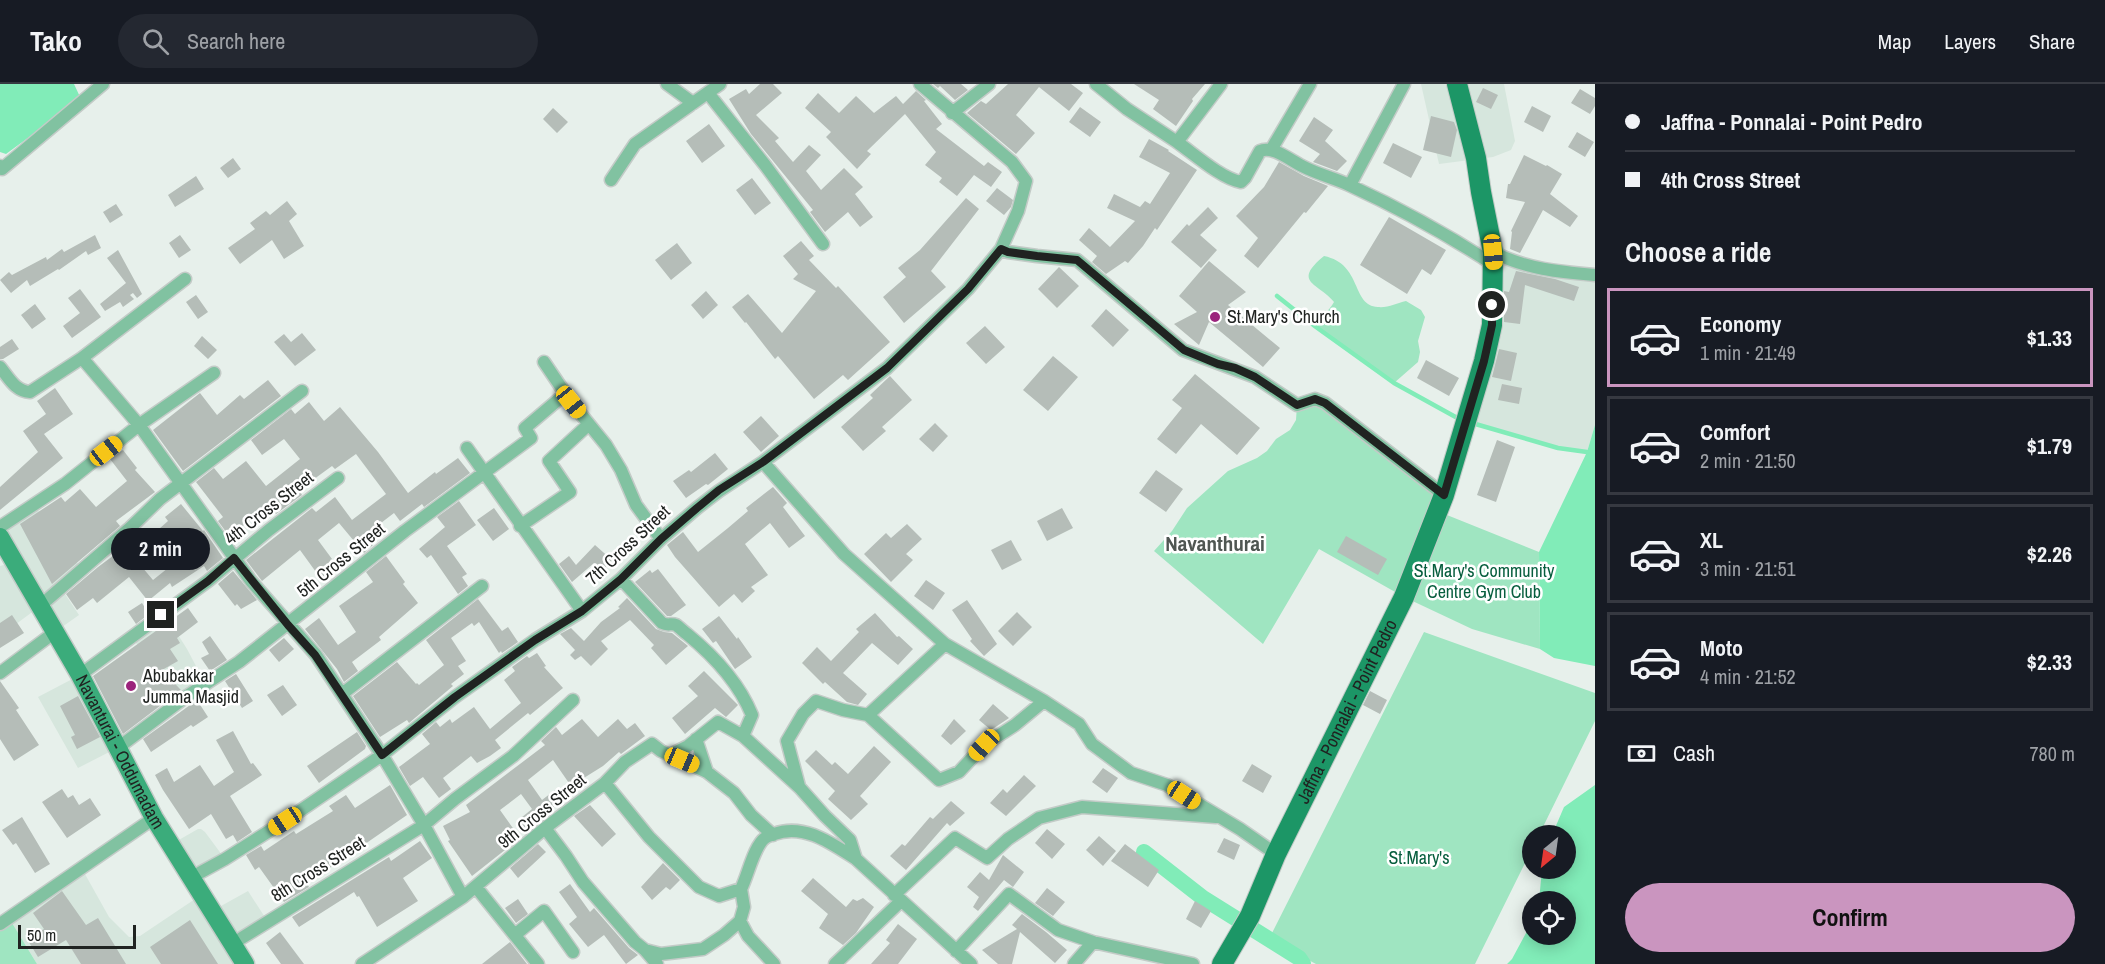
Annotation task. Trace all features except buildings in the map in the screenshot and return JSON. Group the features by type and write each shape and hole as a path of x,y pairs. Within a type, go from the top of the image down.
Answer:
{"main road":[{"name":"Jaffna - Ponnalai - Point Pedro","path":"1222,964 1245,924 1276,854 1404,597 1444,495 1488,343 1492,325 1494,258 1476,158 1457,84"},
{"name":"Navanturai - Oddumadam","path":"0,537 80,675 154,818 245,964"}],"street":[{"path":"0,166 2,169 103,84"},
{"path":"667,84 693,103"},
{"path":"611,180 635,144 720,84"},
{"name":"7th Cross Street","path":"192,877 275,828 382,755 455,697 535,640 582,611 621,579 661,539 719,490 763,462 887,368 968,289 1001,249 1018,211 1026,181 1012,162 920,84"},
{"path":"952,113 989,84"},
{"path":"1096,84 1127,109 1230,178 1241,182 1260,151 1271,150 1350,185 1462,244 1494,258 1553,271 1595,275"},
{"path":"1177,142 1221,84"},
{"path":"1271,150 1310,84"},
{"path":"1350,185 1404,84"},
{"path":"708,93 823,244"},
{"path":"1001,249 1008,252 1077,260 1184,350 1255,377 1297,405 1315,399 1325,403 1444,495"},
{"path":"0,367 16,388 23,392 30,392 82,358 185,279"},
{"path":"82,358 139,425 234,558 315,655 382,755 464,897"},
{"path":"544,362 565,394 606,445 621,470 636,506 661,539"},
{"path":"0,527 65,484 139,425 214,373"},
{"path":"40,606 160,499 302,391"},
{"name":"5th Cross Street","path":"118,747 187,696 239,662 405,531 531,438 525,428 565,394"},
{"path":"520,526 570,492 549,461 589,424"},
{"path":"467,448 582,611"},
{"path":"763,462 844,554 945,644 1044,701 1079,724 1092,744 1131,773 1167,785 1240,829 1276,854"},
{"name":"4th Cross Street","path":"80,675 208,581 307,499 338,478"},
{"path":"621,579 662,623 666,626 676,625 734,681 747,701 752,715 743,736"},
{"path":"342,694 482,586"},
{"path":"0,673 55,632"},
{"path":"868,715 945,644"},
{"name":"8th Cross Street","path":"232,944 424,825 513,756 573,700"},
{"path":"800,788 787,741 803,714 816,701 868,715 939,780 959,772 984,745 1015,725 1044,701"},
{"path":"670,756 718,722 743,736 800,788 850,840 856,859"},
{"path":"696,739 707,772"},
{"name":"9th Cross Street","path":"362,964 464,897 545,828 606,783 626,762 652,744 670,756"},
{"path":"670,756 707,772 734,793 750,815 773,835"},
{"path":"606,783 649,837 699,887 719,896 741,889"},
{"path":"835,964 955,838 987,858 1008,839 1039,818 1082,807 1218,817"},
{"path":"0,924 154,818"},
{"path":"545,828 583,882 657,964"},
{"path":"645,950 661,954 703,949 724,935 740,921 744,907 741,889 750,871 754,853 765,838 782,831 805,832 823,838 856,859 971,964"},
{"path":"476,887 538,964"},
{"path":"956,951 1009,894 1058,930 1093,942 1193,964"},
{"path":"516,934 544,911 573,952"},
{"path":"740,921 748,936 774,964"},
{"path":"1074,964 1093,942"}],"shaded area":[{"path":"0,84 74,84 81,99 6,154 0,152"},
{"path":"1421,84 1504,84 1515,141 1511,150 1493,157 1439,164"},
{"path":"1493,252 1595,275 1595,425 1587,452 1558,448 1465,421 1484,361"},
{"path":"1595,425 1595,666 1554,658 1540,649 1539,552 1587,452"},
{"path":"35,505 58,545 72,555 82,570 61,588 79,615 55,632 39,607 0,636 0,566 15,562 0,527"},
{"path":"161,615 175,630 206,685 187,696 130,637"},
{"path":"80,675 119,747 78,768 38,697"},
{"path":"1595,785 1595,964 1507,964 1522,940 1522,945 1576,945 1576,891 1540,891 1541,879 1576,879 1576,825 1556,825 1564,807"},
{"path":"198,829 205,832 225,859 192,877 177,841"},
{"path":"81,867 109,917 129,937 140,936 201,895 212,911 248,891 268,922 233,944 245,964 37,964 9,918"}],"green space":[{"path":"1324,256 1336,260 1345,267 1359,293 1370,305 1385,307 1406,301 1421,310 1425,317 1418,341 1420,352 1418,362 1394,383 1316,327 1334,302 1311,282 1309,277 1314,265"},
{"name":"St.Mary's Community Centre Gym Club","path":"1315,399 1444,495 1437,511 1539,552 1540,649 1472,629 1404,597 1319,549 1263,644 1154,551 1172,531 1187,508 1228,471 1267,451 1276,439 1290,430 1296,420 1297,405"},
{"name":"St.Mary's","path":"1424,632 1595,693 1595,721 1544,825 1522,825 1522,869 1475,964 1316,964 1269,939"},
{"path":"9,918 37,964 0,964 0,924"}],"waterway":[{"path":"1277,296 1394,383 1461,420"},
{"path":"1472,423 1558,448 1587,452"},
{"path":"1144,852 1203,898 1299,958 1303,964"}],"place":[{"name":"St.Mary's Church","path":"1215,317"},
{"name":"Abubakkar Jumma Masjid","path":"131,686"}],"district":[{"name":"Navanthurai","path":"1215,544"}],"route":[{"path":"161,615 208,581 234,558 315,655 382,755 455,697 535,640 582,611 621,579 675,525 719,490 763,462 887,368 968,289 1001,249 1008,252 1077,260 1184,350 1255,377 1297,405 1305,400 1315,399 1325,403 1444,495 1484,361 1492,325 1492,305"}]}
